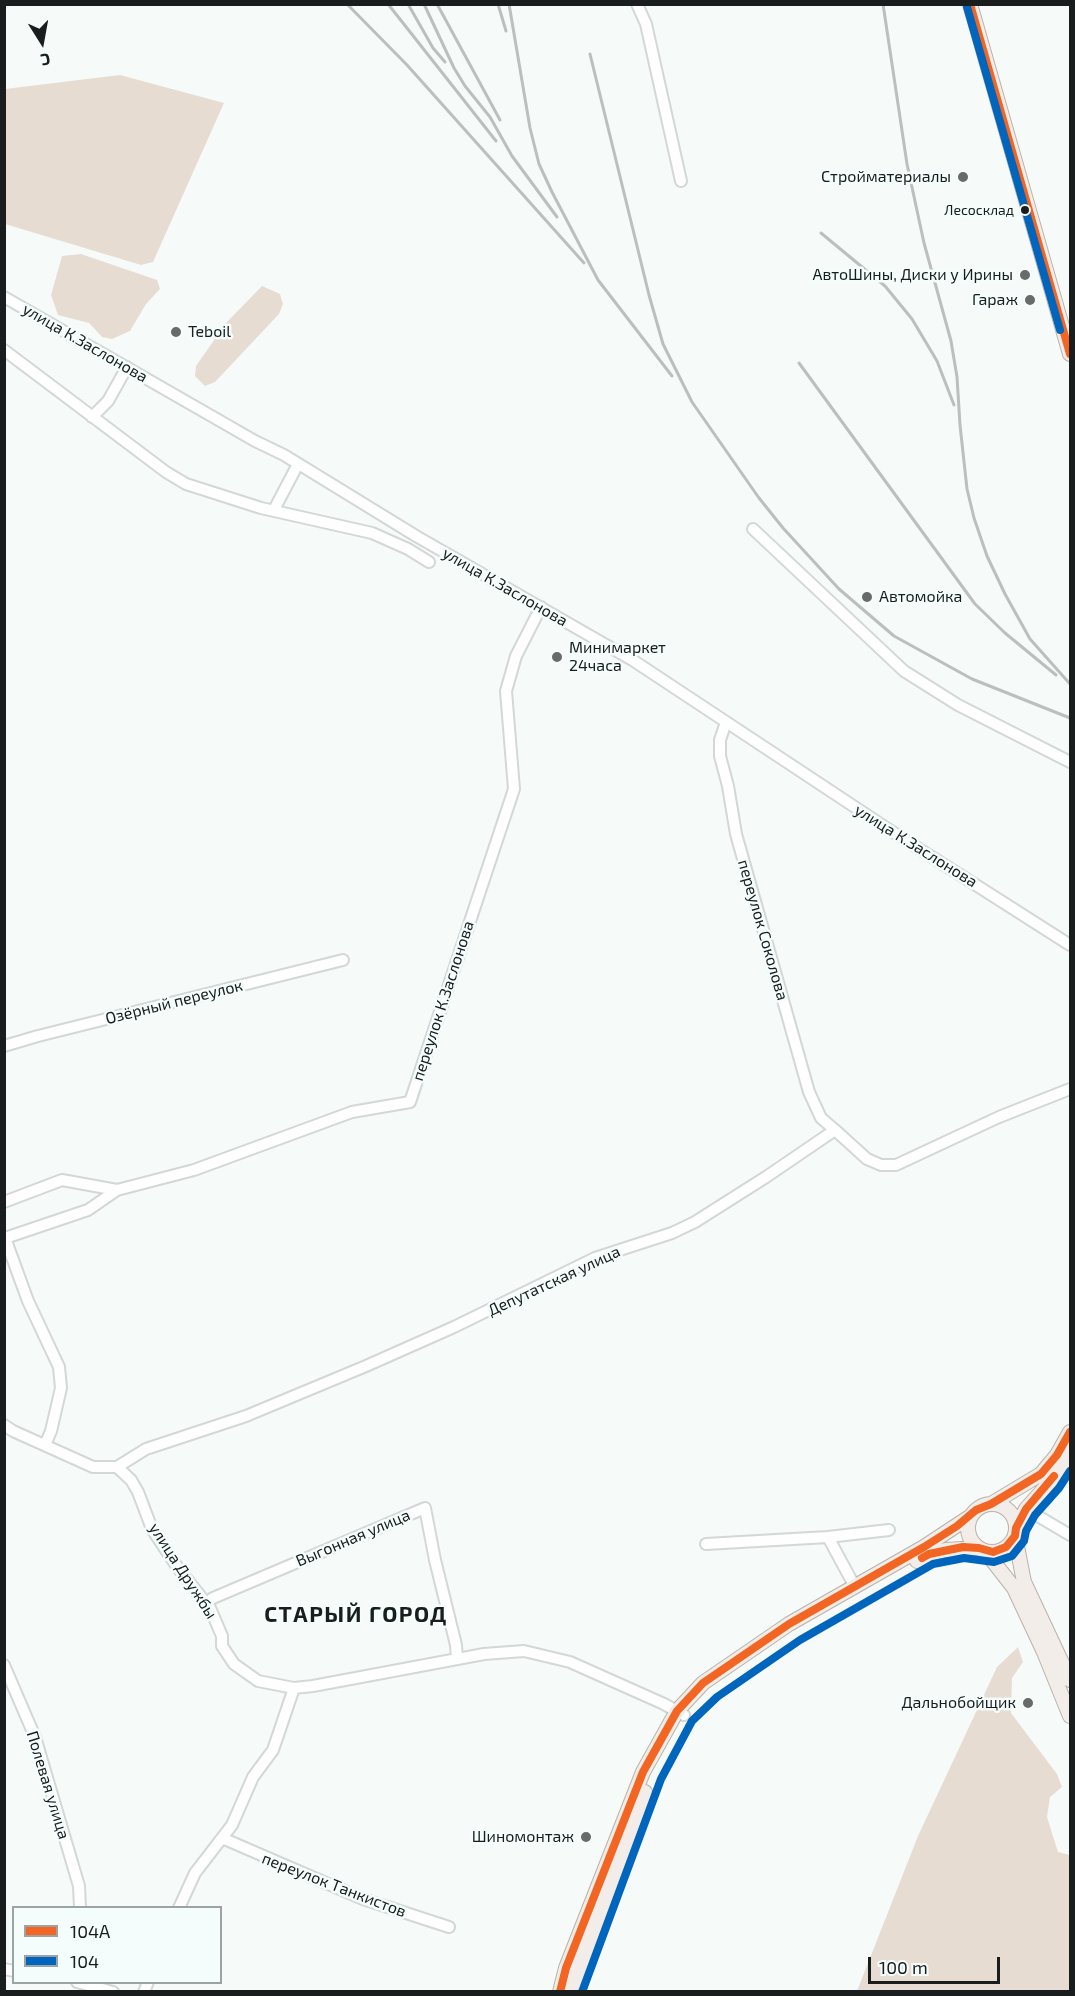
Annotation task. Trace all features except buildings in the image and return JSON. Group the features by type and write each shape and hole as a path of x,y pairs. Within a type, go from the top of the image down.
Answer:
{"main road":[{"path":"970,4 1071,354"},
{"path":"977,4 1071,327"},
{"path":"560,1992 566,1968 643,1772 703,1683 789,1624 924,1547 983,1506 991,1504 1041,1474 1057,1455 1071,1432"},
{"path":"571,1992 651,1775 681,1713 710,1689 794,1631 929,1554 963,1547 1000,1551 1011,1542 1026,1509 1051,1481 1071,1453"},
{"path":"991,1504 1005,1508 1015,1520 1024,1581 1071,1680"},
{"path":"971,1516 968,1530 973,1543 982,1550 1014,1588 1071,1716"}],"street":[{"path":"637,4 646,24 681,181"},
{"name":"улица К.Заслонова","path":"4,297 298,464 416,536 634,661 888,829 1071,945"},
{"path":"4,350 166,472 186,484 261,508 372,533 408,549 429,562"},
{"path":"92,417 108,401 127,367"},
{"path":"276,506 298,464"},
{"path":"753,529 904,671 958,705 1071,762"},
{"path":"408,549 416,536"},
{"name":"переулок К.Заслонова","path":"5,1238 88,1210 117,1190 194,1170 352,1112 410,1102 514,789 506,691 516,656 541,608"},
{"name":"переулок Соколова","path":"726,722 720,740 720,756 728,786 738,844 809,1092 821,1118 835,1130"},
{"name":"улица К.Заслонова","path":"1056,934 1071,938"},
{"name":"Озёрный переулок","path":"4,1046 38,1035 343,960"},
{"path":"835,1130 867,1158 881,1165 896,1165 999,1117 1071,1089"},
{"name":"Депутатская улица","path":"117,1467 146,1449 291,1398 395,1353 524,1294 595,1258 672,1233 695,1222 741,1193 835,1130"},
{"name":"переулок К.Заслонова","path":"4,1202 62,1180 117,1190"},
{"path":"5,1238 28,1302 59,1367 61,1388 51,1431 45,1445"},
{"path":"4,1425 93,1467 117,1467"},
{"name":"улица Дружбы","path":"117,1467 131,1480 152,1529 214,1615 222,1636 222,1646 234,1664 258,1681 294,1688"},
{"name":"Выгонная улица","path":"206,1603 223,1593 425,1508 456,1645 457,1659"},
{"path":"1026,1509 1071,1535"},
{"path":"706,1544 828,1537 889,1530"},
{"path":"828,1537 855,1587"},
{"path":"180,1906 195,1873 232,1825 254,1778 273,1750 294,1688 484,1654 524,1651 570,1662 681,1713"},
{"name":"Полевая улица","path":"4,1665 35,1737 79,1886 80,1906"},
{"name":"переулок Танкистов","path":"222,1838 363,1899 449,1927"},
{"path":"81,1985 113,1992"}],"shaded area":[{"path":"120,75 224,103 153,262 141,265 5,224 5,89"},
{"path":"81,254 157,280 160,289 146,304 130,331 112,339 102,337 89,323 58,315 51,295 62,256"},
{"path":"262,286 280,294 283,304 279,314 215,382 205,386 195,376 196,366 226,323"},
{"path":"1018,1647 1023,1662 1012,1678 1011,1713 1057,1774 1062,1787 1050,1797 1047,1817 1058,1852 1070,1855 1070,1991 857,1991 918,1836 997,1667"}],"railway":[{"path":"347,4 407,65 584,263"},
{"path":"388,4 496,141"},
{"path":"408,4 433,48 445,62"},
{"path":"424,4 465,86 490,117 512,156 557,217"},
{"path":"437,4 500,120"},
{"path":"498,4 506,31"},
{"path":"509,4 530,128 539,164 598,280 672,376"},
{"path":"883,4 907,164 924,243 951,341 957,377 967,489 974,518 987,556 1030,639 1070,684"},
{"path":"590,54 663,344 692,402 759,498 839,589 894,636 972,679 1070,718"},
{"path":"821,233 885,286 912,319 937,361 954,405"},
{"path":"799,363 975,604 1005,633 1056,675"}],"transit line":[{"name":"104А","path":"970,4 1070,354"},
{"name":"104","path":"967,7 1060,330"},
{"name":"104А","path":"560,1992 566,1968 643,1772 677,1711 703,1683 789,1624 924,1547 957,1526 976,1510 991,1504 1041,1474 1057,1455 1070,1432"},
{"name":"104","path":"582,1992 661,1779 692,1721 717,1697 800,1640 933,1564 964,1558 994,1562 1012,1556 1024,1541 1026,1531 1035,1515 1059,1488 1070,1471"},
{"name":"104А","path":"922,1558 929,1554 963,1547 993,1552 1006,1547 1015,1536 1016,1528 1026,1509 1054,1476"}],"place":[{"name":"Стройматериалы","path":"963,177"},
{"name":"Лесосклад","path":"1025,210"},
{"name":"АвтоШины, Диски у Ирины","path":"1025,275"},
{"name":"Гараж","path":"1030,300"},
{"name":"Teboil","path":"176,332"},
{"name":"Автомойка","path":"867,597"},
{"name":"Минимаркет 24часа","path":"557,657"},
{"name":"Дальнобойщик","path":"1028,1703"},
{"name":"Шиномонтаж","path":"586,1837"}],"district":[{"name":"СТАРЫЙ ГОРОД","path":"356,1615"}]}
